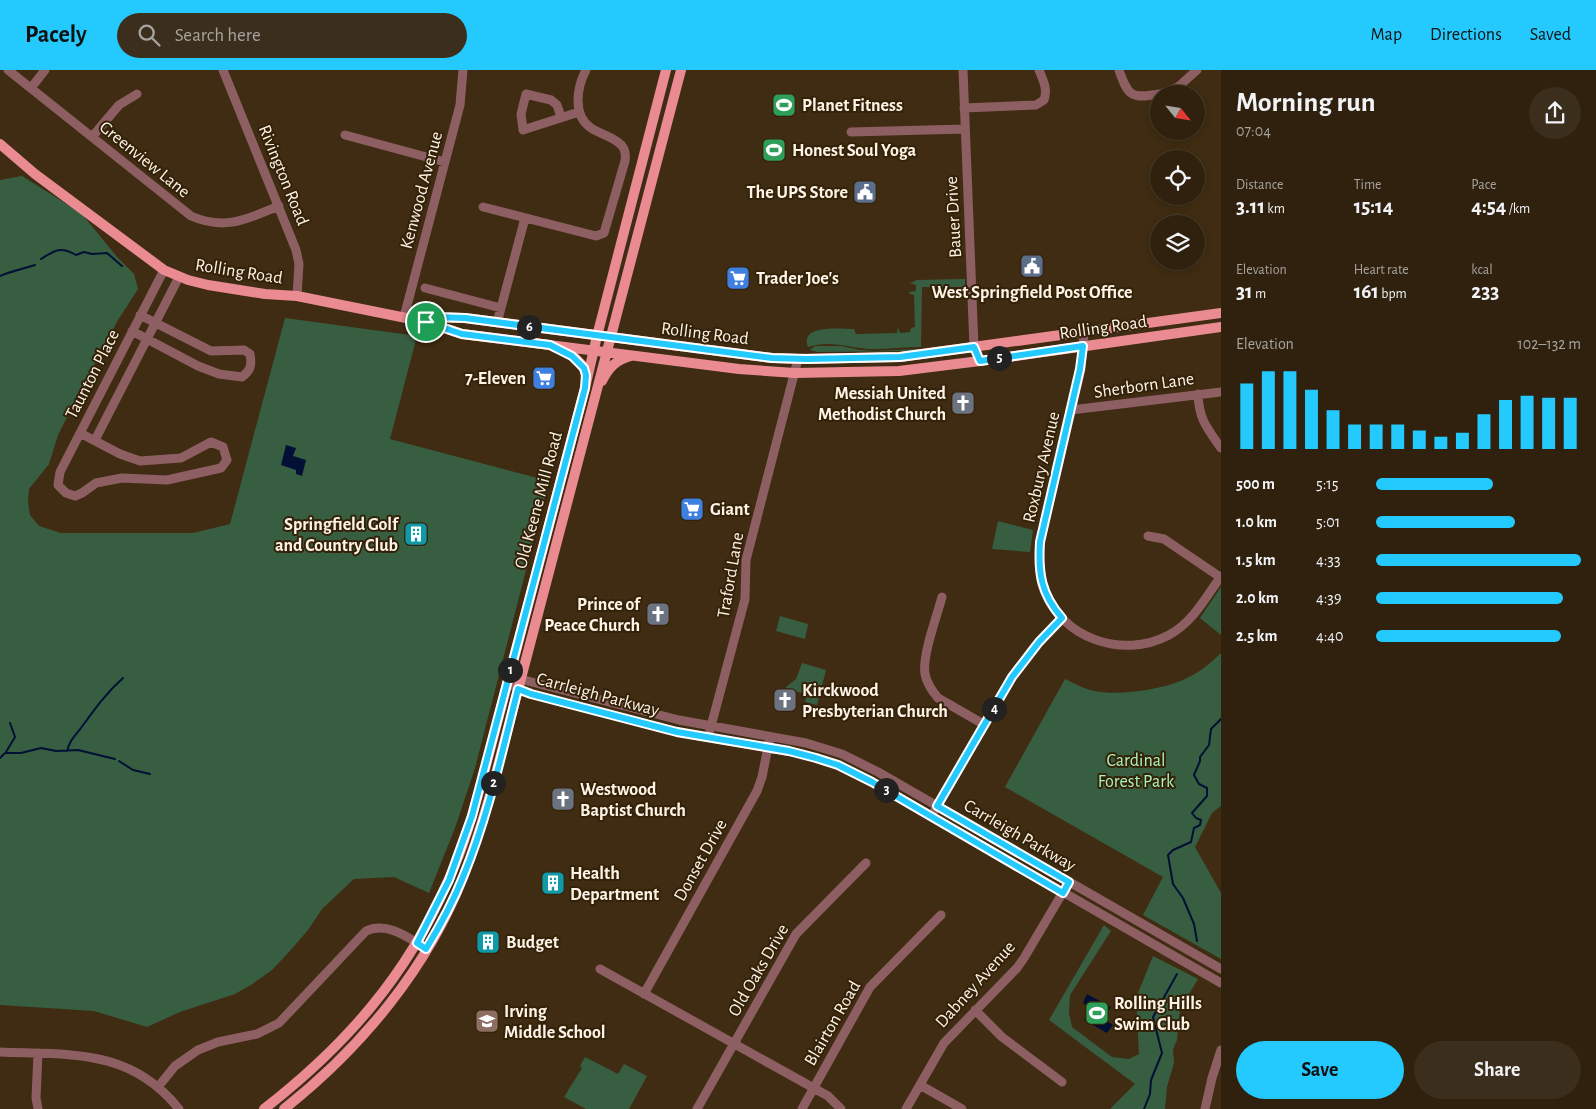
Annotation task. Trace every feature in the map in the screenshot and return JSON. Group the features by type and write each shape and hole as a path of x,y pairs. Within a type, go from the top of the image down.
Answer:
{"main road":[{"name":"Old Keene Mill Road","path":"264,1109 310,1071 349,1034 375,1003 417,943 449,880 479,790 585,388 666,70"},
{"name":"Old Keene Mill Road","path":"284,1109 306,1092 355,1045 388,1006 426,949 463,876 480,830 681,70"},
{"name":"Rolling Road","path":"0,144 35,174 164,270 179,277 208,285 266,294 297,296 404,317 462,334 739,368 795,373 899,371 1221,327"},
{"name":"Rolling Road","path":"426,322 435,317 465,318 610,338 798,359 900,357 1221,313"},
{"path":"550,345 572,356 584,368 586,375 585,388"},
{"path":"594,395 606,372 614,364 622,359 637,355"}],"street":[{"name":"Greenview Lane","path":"8,70 182,210 201,220 218,224 234,222 278,206"},
{"path":"30,88 45,70"},
{"name":"Rivington Road","path":"223,70 298,256 297,296"},
{"name":"Kenwood Avenue","path":"404,317 460,105 463,70"},
{"path":"483,207 596,236 602,235 606,230 625,161 625,152 620,143 587,125 579,112 578,100 586,70"},
{"name":"Bauer Drive","path":"963,70 974,347 980,361"},
{"path":"964,108 1036,105 1044,100 1046,95 1046,88 1039,70"},
{"path":"1119,70 1124,86 1132,95 1141,97 1150,96"},
{"path":"1180,85 1197,70"},
{"path":"92,138 123,101 137,94"},
{"path":"560,117 557,105 551,100 526,94 521,114 523,130 579,112"},
{"path":"851,132 965,129"},
{"path":"345,135 445,162"},
{"path":"497,323 525,218"},
{"name":"Taunton Place","path":"164,270 60,472 58,486 66,493 75,496 96,483 122,478 167,480 220,468 227,460 223,448 211,442 181,458 140,461 120,454 95,440 179,277"},
{"path":"425,288 500,308"},
{"path":"132,331 198,366 219,374 242,377 248,372 252,364 250,354 244,350 211,351 140,315"},
{"name":"Roxbury Avenue","path":"1084,332 1080,369 1040,542 1038,563 1040,579 1046,596 1062,618 1082,634 1102,642 1125,646 1148,643 1169,635 1187,622 1220,577"},
{"name":"Traford Lane","path":"709,738 745,600 746,560 798,359"},
{"name":"Sherborn Lane","path":"1071,410 1221,392"},
{"path":"1198,394 1201,419 1221,448"},
{"path":"80,433 95,440"},
{"path":"1148,536 1164,539 1220,577"},
{"path":"942,597 925,662 926,680 938,698 984,725"},
{"path":"931,816 1025,659 1062,618"},
{"name":"Carrleigh Parkway","path":"507,681 652,714 806,743 842,754 878,772 1221,970"},
{"name":"Carrleigh Parkway","path":"519,684 531,694 650,725 709,738 803,754 838,765 867,779 1221,983"},
{"name":"Donset Drive","path":"644,994 757,791 771,736"},
{"name":"Old Oaks Drive","path":"697,1109 796,934 866,863"},
{"name":"Dabney Avenue","path":"906,1109 944,1042 1021,963 1069,882"},
{"name":"Blairton Road","path":"802,1109 870,988 940,915"},
{"path":"158,1087 175,1066 198,1050 218,1042 257,1034 279,1023 366,931 376,928 393,930 426,949"},
{"path":"600,969 828,1096 841,1109"},
{"path":"976,1010 1002,1037 1062,1082"},
{"path":"1205,1109 1221,1050"},
{"path":"0,1052 83,1055 107,1060 137,1073 158,1087 179,1109"},
{"path":"38,1053 36,1098 38,1109"},
{"path":"920,1085 962,1109"}],"green space":[{"path":"22,176 81,213 118,258 134,274 138,289 118,320 58,435 49,464 29,489 30,515 39,526 61,533 193,533 230,524 285,318 417,336 390,439 549,481 475,768 455,828 429,893 394,877 354,879 322,909 308,930 272,970 235,994 180,1012 147,1027 94,1011 0,1005 0,180"},
{"path":"965,279 965,287 922,287 921,347 866,349 824,344 808,347 807,340 810,334 823,329 854,329 856,334 897,333 898,327 900,333 910,332 911,328 915,327 914,295 909,292 916,291 916,285 910,283 917,280"},
{"path":"815,346 841,346 875,351 919,349 910,351 817,352 810,350"},
{"path":"998,521 1033,530 1030,552 992,549"},
{"path":"1221,587 1221,635 1200,618"},
{"path":"780,616 808,624 805,639 776,631"},
{"name":"Cardinal Forest Park","path":"1221,653 1221,806 1212,813 1195,847 1221,893 1221,959 1143,915 1163,877 1005,787 1065,679 1094,691 1115,693 1151,689 1188,678"},
{"path":"802,663 826,670 817,705 805,702 807,694 794,691 793,696 789,695 786,687 796,679"},
{"path":"1104,925 1111,931 1070,995 1069,1013 1072,1027 1112,1057 1129,1059 1139,1054 1136,998 1153,956 1198,979 1180,1009 1177,1040 1173,1049 1174,1063 1167,1087 1165,1109 1110,1109 1135,1084 1049,1020"},
{"path":"585,1057 618,1074 624,1064 647,1076 629,1109 586,1109 564,1097 582,1068 580,1066"}],"water":[{"path":"286,445 296,448 293,456 306,460 302,476 296,474 296,470 281,465"},
{"path":"1087,994 1111,1007 1104,1019 1113,1025 1107,1033 1084,1020 1091,1008 1083,1003"}],"waterway":[{"path":"41,259 58,250 71,252 76,255 84,252 92,254 107,253 122,266"},
{"path":"0,276 35,265"},
{"path":"67,751 69,744 96,708 123,678"},
{"path":"1197,941 1194,924 1183,898 1173,884 1168,855 1173,850 1191,842 1194,828 1200,825 1201,820 1192,813 1207,796 1207,788 1199,784 1194,775 1200,757 1209,745 1211,729 1221,719"},
{"path":"6,752 15,737 10,723"},
{"path":"0,758 5,753 21,753 41,748 56,751 78,750 115,759"},
{"path":"119,761 133,770 150,774"},
{"path":"1144,1109 1150,1094 1151,1080 1162,1053 1153,1017 1177,974"}],"place":[{"name":"Planet Fitness","path":"784,105"},
{"name":"Honest Soul Yoga","path":"774,150"},
{"name":"The UPS Store","path":"865,192"},
{"name":"West Springfield Post Office","path":"1032,266"},
{"name":"Trader Joe's","path":"738,278"},
{"name":"7-Eleven","path":"544,378"},
{"name":"Messiah United Methodist Church","path":"963,403"},
{"name":"Giant","path":"692,509"},
{"name":"Springfield Golf and Country Club","path":"416,534"},
{"name":"Prince of Peace Church","path":"658,614"},
{"name":"Kirckwood Presbyterian Church","path":"785,700"},
{"name":"Westwood Baptist Church","path":"563,799"},
{"name":"Health Department","path":"553,883"},
{"name":"Budget","path":"488,942"},
{"name":"Rolling Hills Swim Club","path":"1097,1013"},
{"name":"Irving Middle School","path":"487,1021"}],"route":[{"path":"435,317 465,318 772,358 798,359 900,357 974,347 980,361 1083,346 1080,369 1040,542 1038,563 1040,579 1046,596 1062,618 1039,642 1012,677 937,806 1069,882 1063,893 862,776 838,765 789,751 724,741 650,725 518,689 483,820 463,876 441,924 426,949 417,943 449,880 472,816 585,388 586,375 584,368 578,360 550,345 462,334 426,322 435,317"}]}
